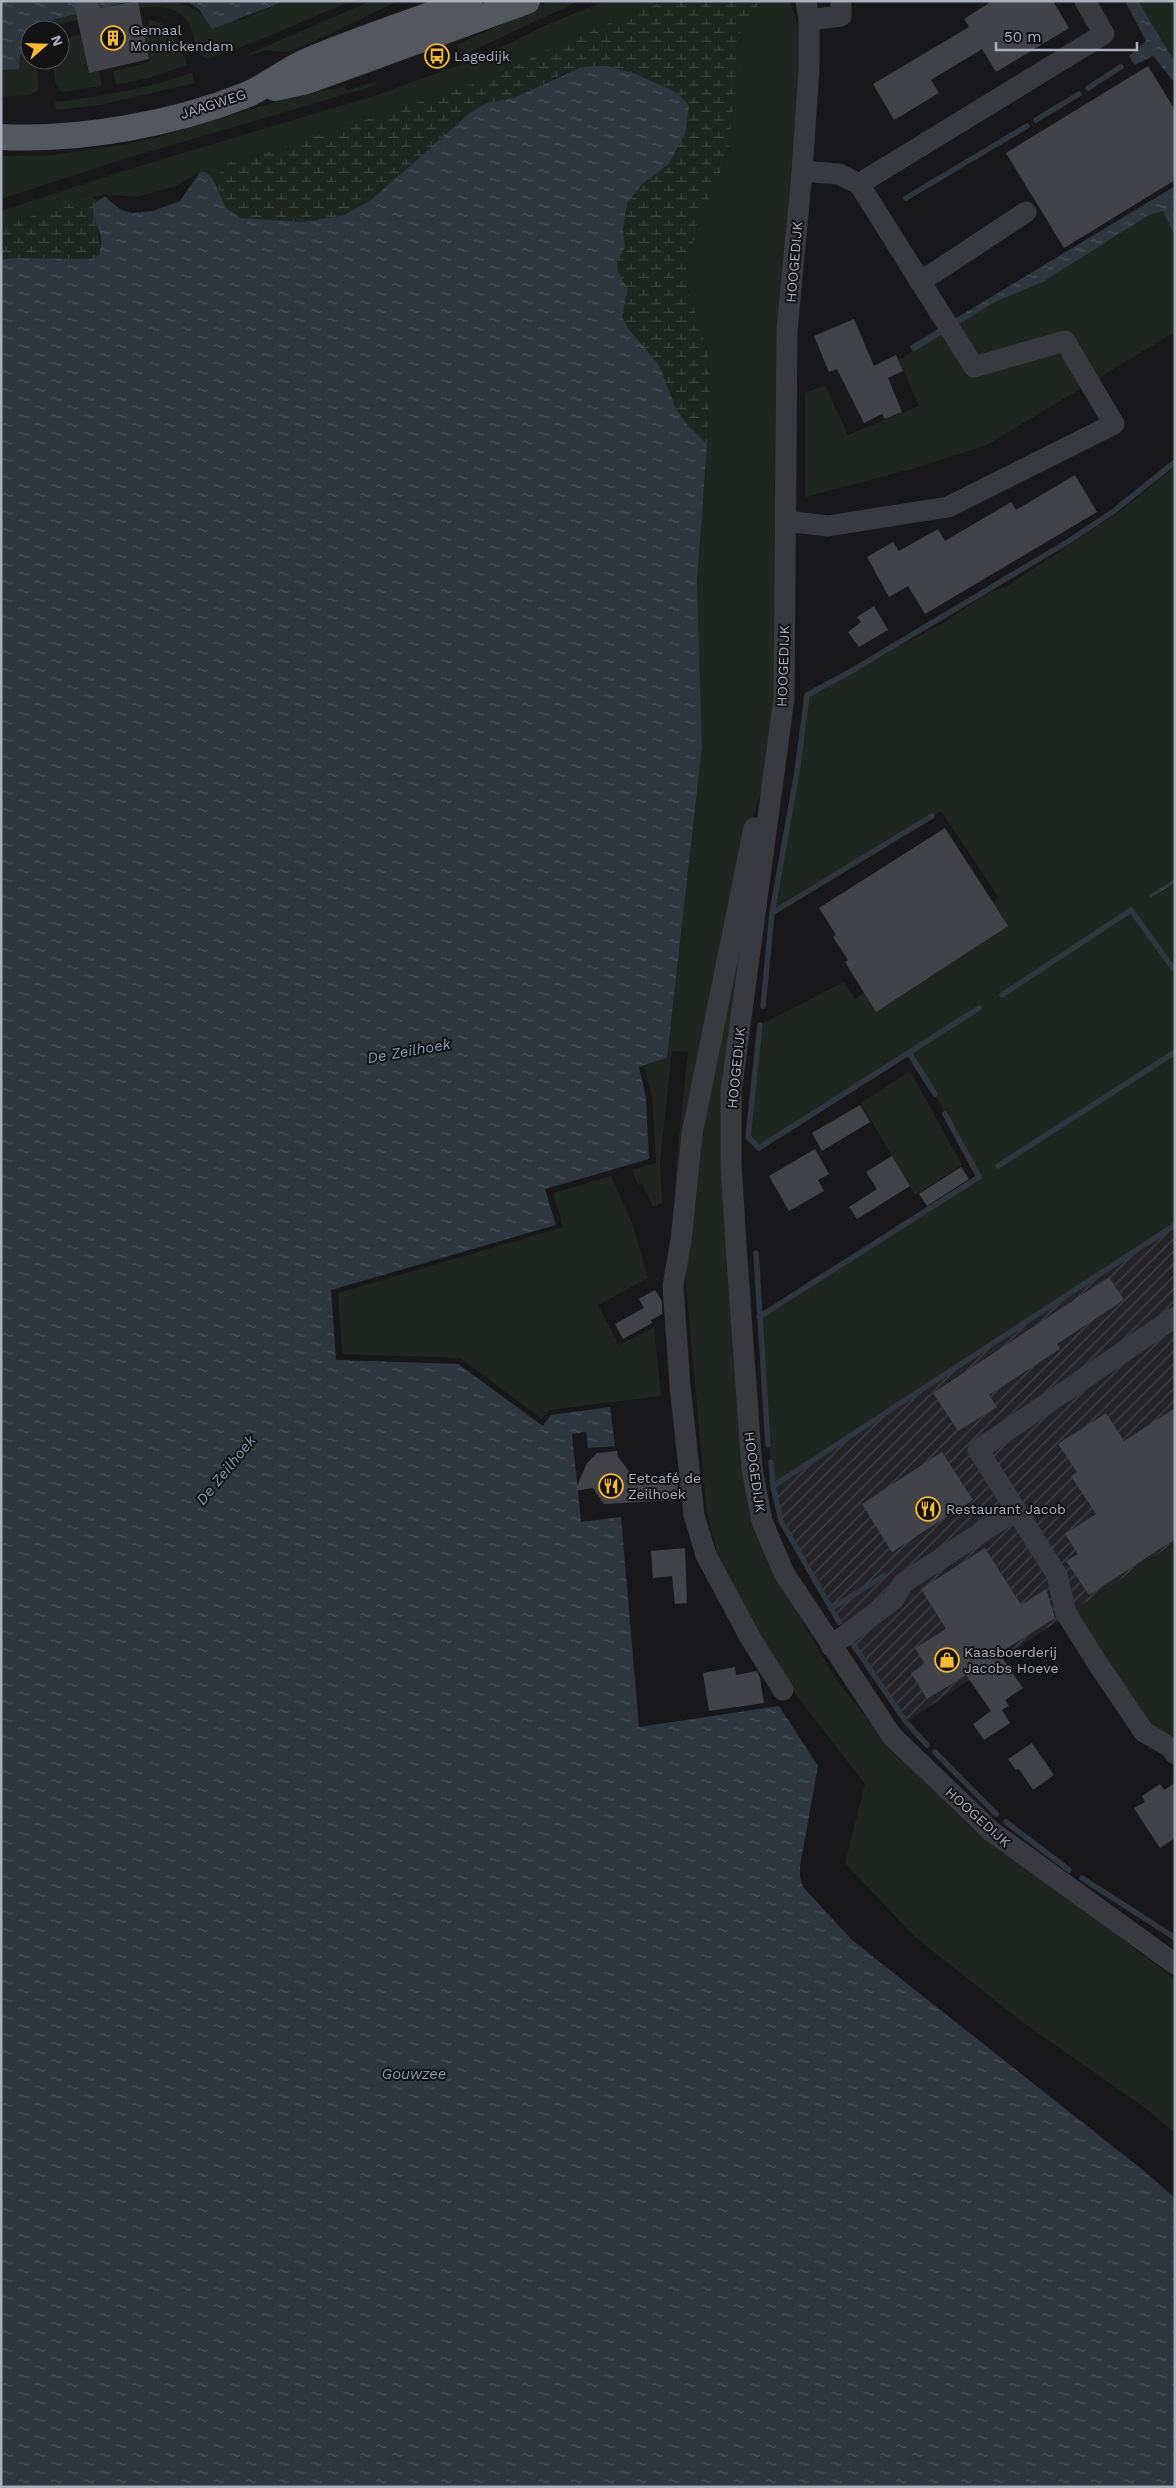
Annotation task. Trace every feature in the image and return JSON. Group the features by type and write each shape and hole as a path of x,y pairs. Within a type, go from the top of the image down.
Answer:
{"main road":[{"path":"247,94 307,81 469,12 527,1"},
{"name":"JAAGWEG","path":"1,137 75,136 157,121 247,94 304,62 469,12"}],"street":[{"path":"807,10 841,16 841,1"},
{"path":"858,184 1104,34 1085,1"},
{"name":"HOOGEDIJK","path":"807,10 809,69 802,171 787,331 784,698 731,1092 731,1162 751,1456 762,1521 784,1573 892,1736 990,1832 1175,1964"},
{"path":"786,521 828,526 948,507 1114,424 1065,341 974,367 858,184 838,174 802,171"},
{"path":"920,282 1026,212"},
{"path":"772,792 754,827 699,1091 692,1134 681,1240 673,1286 680,1386 694,1515 706,1555 751,1639 783,1690"},
{"path":"1175,1317 978,1450 1057,1575 1066,1613 1098,1664 1144,1732 1170,1747 1175,1754"},
{"path":"831,1646 894,1599 903,1583 1016,1510"}],"shaded area":[{"path":"1175,1225 1175,1543 906,1722 852,1643 781,1521 773,1486"}],"green space":[{"path":"138,1 167,2 184,5 192,8 207,19 241,20 285,1 351,1 262,39 207,59 200,54 185,18 176,11 161,7 139,8"},
{"path":"371,1 398,1 313,42 286,52 266,50 249,56 248,54"},
{"path":"551,1 579,1 461,56 457,45"},
{"path":"605,1 665,1 564,41 507,70 461,88 268,152 229,162 221,170 217,185 212,177 200,172 176,186 137,197 104,194 1,226 1,211 123,171 377,95 484,56 546,25"},
{"path":"665,1 757,1 757,8 741,24 729,146 718,180 698,224 688,262 686,284 707,349 710,382 707,444 690,428 676,409 659,365 628,328 622,317 628,289 618,272 617,261 625,247 623,229 627,203 642,183 668,165 678,93 636,74 563,74 513,98 487,103 471,112 371,200 344,215 304,222 240,218 226,209 217,185 221,170 229,162 268,152 461,88 507,70 564,41"},
{"path":"757,1 790,1 798,25 800,65 781,289 775,694 766,776 750,827 675,1203 676,1166 688,1052 672,1051 660,1163 662,1203 653,1207 642,1184 638,1185 632,1170 656,1163 652,1097 644,1066 667,1058 702,747 697,581 710,382 707,349 686,284 688,262 698,224 718,180 729,146 741,24 757,8"},
{"path":"1138,1 1175,1 1175,62"},
{"path":"77,14 78,20 70,22 70,20 52,20"},
{"path":"148,20 165,25 171,29 179,41 187,65 148,78 116,85 113,71 148,63 150,60 143,27 149,25"},
{"path":"81,35 88,72 99,71 102,86 61,92 55,82 54,70 70,70 70,38"},
{"path":"20,56 20,70 37,70 38,90 30,95 1,97 1,70 19,69"},
{"path":"192,73 195,83 100,105 56,110 55,102 124,91"},
{"path":"375,81 377,85 124,159 1,199 1,156 52,155 152,139 276,102 345,86 347,91"},
{"path":"92,197 98,200 95,206 95,219 100,240 99,255 92,259 12,258 1,260 1,226"},
{"path":"1163,211 1175,235 1175,332 987,445 912,469 805,497 805,393 825,385 848,435 919,406 899,360 995,302 1043,282 1149,215"},
{"path":"1175,466 1175,1225 773,1486 759,1317 979,1177 935,1094 909,1053 759,1148 748,1137 760,1025 844,982 855,999 999,898 941,811 772,913 807,695 943,623 985,595 1007,586 1126,507"},
{"path":"740,943 743,970 734,1321 783,1588 835,1678 892,1750 968,1824 1175,1979 1175,2133 1145,2108 1021,2021 915,1937 845,1863 865,1784 796,1695 770,1655 717,1552 707,1515 686,1285 686,1239 696,1135"},
{"path":"910,1071 962,1165 915,1195 861,1103"},
{"path":"611,1176 632,1223 648,1278 598,1305 619,1345 654,1327 661,1396 549,1410 542,1419 460,1358 342,1354 338,1293 563,1227 553,1193"},
{"path":"1175,1543 1175,1734 1150,1750 1064,1617"}],"water":[{"path":"1,1 83,1 77,14 52,20 20,20 19,69 1,70"},
{"path":"98,1 132,1 100,8"},
{"path":"186,1 285,1 212,29 199,9"},
{"path":"1125,1 1138,1 1175,62 1175,83 1153,56 1135,65 1129,56 1146,41"},
{"name":"Gouwzee","path":"606,66 636,74 678,93 689,106 685,134 668,165 643,183 627,203 623,229 625,247 617,261 618,272 628,289 622,317 628,328 659,365 676,409 690,428 707,444 697,581 702,747 667,1058 639,1067 646,1098 649,1159 545,1189 556,1225 331,1290 336,1360 458,1364 543,1426 551,1415 610,1407 615,1446 588,1448 586,1432 572,1434 581,1522 621,1517 639,1727 779,1706 818,1766 800,1866 800,1877 803,1887 852,1940 1144,2171 1175,2198 1175,2487 1,2487 1,260 12,258 92,259 99,255 101,244 93,210 98,200 105,197 121,210 133,213 153,211 180,201 200,172 205,172 212,177 226,208 240,218 304,222 344,215 371,200 471,112 487,103 513,98 582,67"},
{"path":"1175,186 1175,236 1163,211 1149,215 1043,282 995,302 913,352 910,346"},
{"path":"1175,879 1175,883 1150,898 1149,895"}],"building":[{"name":"Gemaal Monnickendam","path":"98,1 100,8 138,1 149,59 89,73 74,3"},
{"path":"992,1 1053,1 1069,28 996,72 982,49 931,80 939,93 894,120 873,84 969,27 964,19"},
{"path":"1148,66 1175,110 1175,180 1064,248 1006,153"},
{"path":"854,319 874,366 896,355 903,371 888,378 902,412 885,419 882,414 864,423 837,369 829,372 814,336"},
{"path":"1075,475 1097,512 925,614 908,586 889,597 867,557 893,542 899,551 938,529 945,541 1011,502 1016,510"},
{"path":"874,606 888,630 859,647 848,632 861,622 857,617"},
{"path":"945,828 1008,926 876,1012 845,962 848,960 833,937 836,935 819,908"},
{"path":"860,1105 870,1122 822,1151 812,1133"},
{"path":"815,1149 829,1174 818,1180 824,1191 789,1211 769,1176"},
{"path":"892,1156 910,1186 857,1219 849,1207 877,1189 866,1172"},
{"path":"961,1167 969,1179 927,1206 919,1194"},
{"path":"1109,1277 1124,1300 1057,1344 1060,1349 989,1395 997,1407 958,1431 933,1393"},
{"path":"655,1290 662,1301 662,1314 651,1320 652,1323 623,1339 615,1324 644,1308 639,1299"},
{"path":"1175,1408 1175,1539 1089,1595 1066,1561 1078,1554 1065,1534 1096,1514 1071,1476 1077,1472 1058,1444 1106,1413 1124,1441"},
{"path":"617,1451 618,1457 638,1483 677,1479 679,1500 604,1504 593,1488 575,1491 587,1463 597,1453"},
{"path":"942,1452 973,1500 892,1552 862,1504"},
{"path":"685,1548 687,1603 675,1604 672,1576 653,1578 651,1551"},
{"path":"985,1548 1021,1605 1046,1589 1055,1618 999,1653 1023,1688 1005,1700 1009,1706 1002,1710 1010,1723 984,1740 973,1724 991,1711 966,1675 927,1699 911,1673 925,1664 915,1648 946,1629 921,1589"},
{"path":"735,1667 736,1675 757,1671 764,1703 709,1711 703,1673"},
{"path":"1032,1743 1054,1775 1033,1790 1019,1769 1016,1770 1008,1759"},
{"path":"1175,1783 1175,1838 1160,1848 1134,1808 1145,1802 1142,1796 1160,1784 1164,1790"}],"waterway":[{"path":"1088,88 1121,67"},
{"path":"1036,120 1079,94"},
{"path":"906,198 1027,126"},
{"path":"763,1006 772,913 797,772 807,695 848,673 1069,541 1114,511 1175,462"},
{"path":"772,913 932,816"},
{"path":"1002,995 1131,910 1175,971"},
{"path":"760,1025 748,1137 759,1148 979,1008"},
{"path":"998,1166 1175,1052"},
{"path":"909,1053 935,1094"},
{"path":"759,1317 979,1177 945,1114"},
{"path":"773,1486 1175,1225"},
{"path":"756,1253 768,1445"},
{"path":"771,1462 773,1486 781,1521 839,1622"},
{"path":"832,1608 884,1576"},
{"path":"852,1643 906,1722 927,1745"},
{"path":"935,1752 996,1814"},
{"path":"1006,1822 1069,1870"},
{"path":"1082,1878 1175,1938"}],"place":[{"name":"Gemaal Monnickendam","path":"113,38"},
{"name":"Lagedijk","path":"437,56"},
{"name":"Eetcafé de Zeilhoek","path":"611,1486"},
{"name":"Restaurant Jacob","path":"928,1509"},
{"name":"Kaasboerderij Jacobs Hoeve","path":"947,1660"}],"water label":[{"name":"De Zeilhoek","path":"409,1051"},
{"name":"De Zeilhoek","path":"226,1470"}]}
